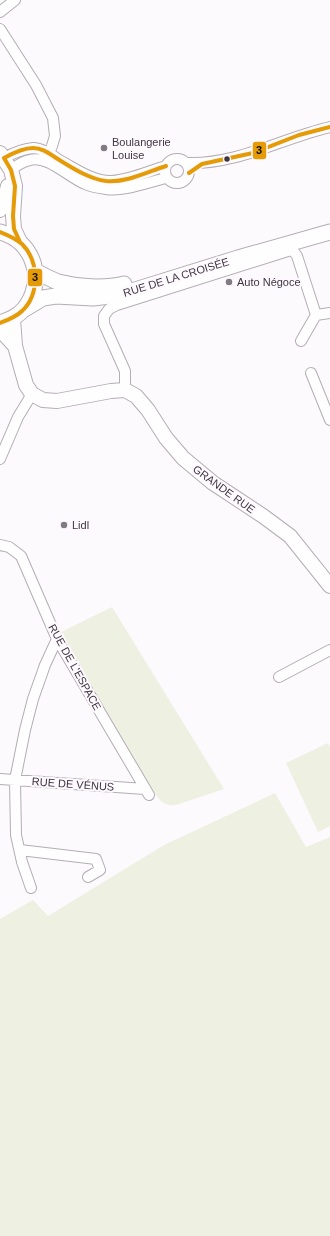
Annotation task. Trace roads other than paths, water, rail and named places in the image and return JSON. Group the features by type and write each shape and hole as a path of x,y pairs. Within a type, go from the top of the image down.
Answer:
{"main road":[{"path":"35,270 58,281 87,286 117,286 330,222"},
{"path":"0,232 20,242 27,250 35,270 35,285 31,299 12,317"},
{"name":"RUE DE LA CROISÉE","path":"12,317 43,298 56,296 93,298 119,295 238,258 330,232"}],"street":[{"path":"0,12 15,0"},
{"path":"0,29 36,85 53,118 55,136 49,153"},
{"path":"188,168 253,153 299,135 330,127"},
{"path":"5,160 18,151 34,148 49,153 94,178 111,181 126,179 166,166"},
{"path":"5,160 39,159 48,161 69,176 86,185 108,189 117,189 166,178"},
{"path":"176,159 182,160 188,168 186,180 178,184 170,182 166,178 165,170 168,162 176,159"},
{"path":"0,210 8,192 5,160"},
{"path":"5,160 14,186 14,229 20,242"},
{"path":"12,317 15,346 26,385 32,394 43,400 57,401 111,391 125,390 125,371 104,324 104,316 109,309 117,305 291,250 297,256 316,315 301,341"},
{"path":"316,315 330,313"},
{"path":"0,330 15,346"},
{"path":"311,373 330,420"},
{"name":"GRANDE RUE","path":"125,390 136,396 148,410 166,438 184,458 213,483 290,536 330,586"},
{"path":"0,459 18,417 32,394"},
{"name":"RUE DE L'ESPACE","path":"0,545 9,547 21,556 57,639 147,792"},
{"path":"31,888 22,862 16,835 15,780 33,699 45,665 57,639"},
{"path":"279,676 330,650"},
{"name":"RUE DE VÉNUS","path":"0,780 15,780 147,792"},
{"path":"20,850 96,859 100,870 88,878"}],"place":[{"name":"Boulangerie Louise","path":"104,148"},
{"name":"Auto Négoce","path":"229,282"},
{"name":"Lidl","path":"64,525"}]}
